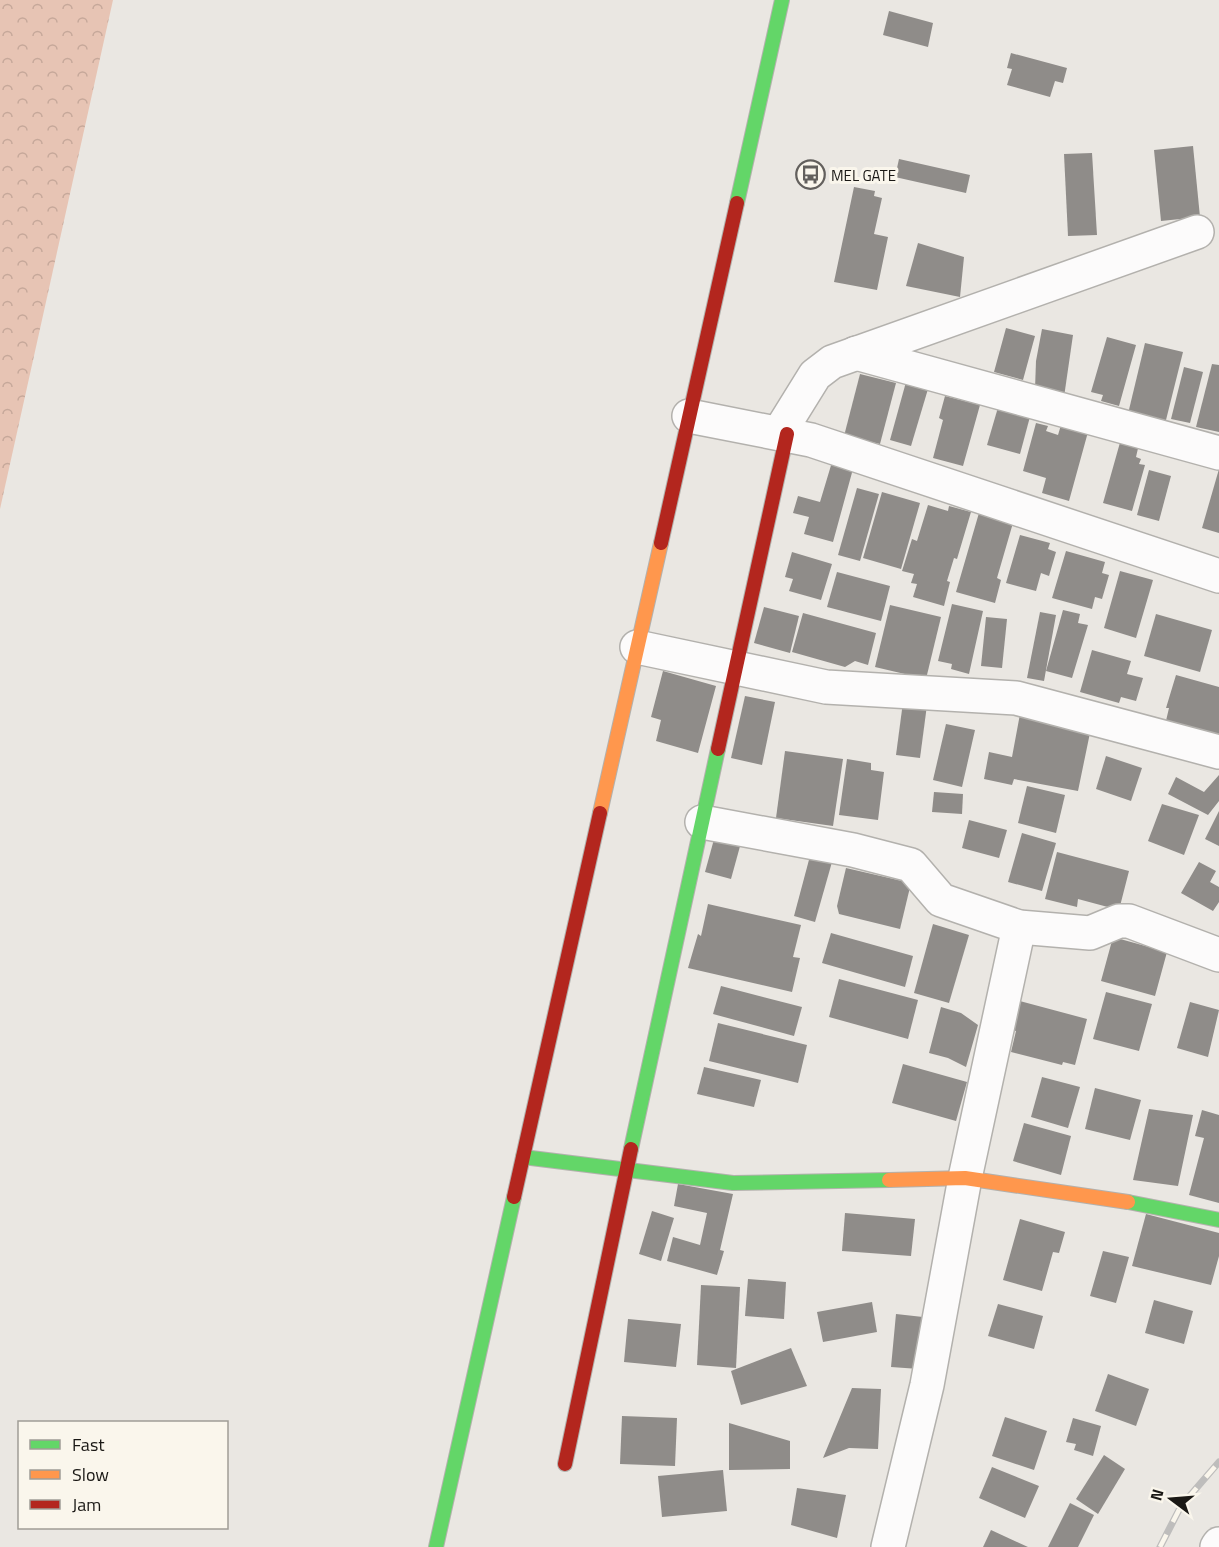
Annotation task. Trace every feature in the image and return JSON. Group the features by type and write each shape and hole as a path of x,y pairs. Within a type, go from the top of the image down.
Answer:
{"main road":[{"path":"435,1547 782,0"},
{"path":"565,1464 626,1170 735,669 783,433"},
{"path":"523,1157 756,1184 965,1178 1152,1205 1219,1220"}],"street":[{"path":"783,433 815,375 832,362 1197,232"},
{"path":"856,353 1219,453"},
{"path":"689,416 811,440 1219,576"},
{"path":"637,647 826,687 1016,698 1219,752"},
{"path":"702,822 853,850 911,865 940,900 1019,927 1090,933 1119,921 1129,921 1219,955"},
{"path":"888,1547 927,1385 965,1178 1019,927"}],"green space":[{"path":"0,0 113,0 0,509"}],"building":[{"path":"889,11 933,23 928,47 883,35"},
{"path":"1011,53 1067,68 1063,83 1055,81 1050,97 1007,85 1012,69 1007,68"},
{"path":"1193,146 1200,217 1161,221 1154,150"},
{"path":"1092,153 1097,235 1068,236 1064,154"},
{"path":"899,159 970,175 966,193 895,177"},
{"path":"854,187 875,191 874,196 882,198 874,234 888,237 877,290 834,282"},
{"path":"918,243 964,257 960,297 906,286"},
{"path":"1006,328 1035,336 1023,380 994,372"},
{"path":"1042,329 1073,335 1064,397 1035,389 1036,361"},
{"path":"1107,337 1136,345 1119,406 1101,401 1103,395 1091,392"},
{"path":"1145,343 1183,352 1164,428 1127,418"},
{"path":"1212,364 1219,365 1219,432 1196,427"},
{"path":"1184,367 1203,372 1190,423 1171,419"},
{"path":"860,374 896,383 880,444 844,436"},
{"path":"906,382 928,389 911,446 890,440"},
{"path":"945,396 980,405 963,466 933,458 943,420 939,418"},
{"path":"999,404 1031,413 1020,454 987,445"},
{"path":"1036,423 1048,426 1046,431 1058,435 1061,425 1088,432 1069,501 1042,493 1046,478 1023,471"},
{"path":"1121,439 1139,444 1136,457 1141,459 1139,464 1145,465 1132,511 1103,503"},
{"path":"835,452 856,458 833,542 804,534 809,517 793,513 798,496 820,502"},
{"path":"1219,469 1219,533 1202,528"},
{"path":"1149,470 1171,476 1159,521 1137,515"},
{"path":"857,488 879,494 860,561 838,555"},
{"path":"882,492 920,503 901,569 863,558"},
{"path":"928,505 948,511 949,506 971,512 957,559 954,558 947,581 950,582 944,606 913,597 917,584 911,583 914,574 902,571 912,539 917,541"},
{"path":"981,506 1015,516 997,578 1001,580 995,603 956,592"},
{"path":"1020,535 1050,543 1048,549 1056,552 1049,576 1041,573 1036,591 1006,583"},
{"path":"1066,551 1105,562 1102,573 1109,575 1102,599 1095,597 1092,609 1052,598"},
{"path":"792,552 832,564 821,600 789,591 793,579 785,577"},
{"path":"1120,571 1153,580 1136,638 1104,628"},
{"path":"837,572 890,586 881,621 827,607"},
{"path":"952,604 983,611 969,674 951,669 952,664 938,661"},
{"path":"890,605 941,617 926,679 875,667"},
{"path":"764,607 799,616 790,653 754,643"},
{"path":"1063,610 1080,614 1078,623 1088,625 1072,678 1046,671"},
{"path":"1040,612 1056,615 1044,681 1027,678"},
{"path":"803,613 876,633 868,665 855,661 845,667 792,652"},
{"path":"1156,614 1212,630 1200,672 1144,656"},
{"path":"986,617 1007,619 1002,668 981,666"},
{"path":"1092,650 1131,661 1127,674 1143,678 1136,701 1121,697 1119,703 1080,692"},
{"path":"663,671 716,686 698,753 656,741 661,720 651,717"},
{"path":"1176,675 1219,687 1219,737 1165,725 1169,708 1166,708"},
{"path":"745,696 775,702 762,765 731,758"},
{"path":"903,702 927,705 920,758 896,755"},
{"path":"1020,714 1091,728 1078,791 1014,779 1012,785 984,779 989,752 1012,757"},
{"path":"946,724 975,730 962,787 933,780"},
{"path":"785,751 843,759 833,826 776,818"},
{"path":"1106,756 1142,768 1131,801 1096,789"},
{"path":"847,759 871,763 871,770 884,772 878,820 839,815"},
{"path":"1219,775 1219,801 1208,815 1168,794 1176,777 1204,792"},
{"path":"1027,786 1065,795 1056,833 1018,823"},
{"path":"934,792 963,794 962,814 932,812"},
{"path":"1162,804 1199,815 1184,855 1148,841"},
{"path":"1219,811 1219,846 1205,839"},
{"path":"969,820 1007,830 999,858 962,848"},
{"path":"716,832 742,839 731,879 705,872"},
{"path":"1022,833 1056,843 1042,891 1008,882"},
{"path":"1057,852 1129,871 1119,910 1078,899 1077,907 1045,899"},
{"path":"810,856 832,862 815,922 794,916"},
{"path":"1199,862 1216,871 1210,882 1219,887 1219,902 1213,911 1181,893"},
{"path":"846,868 911,883 900,929 839,914 837,906"},
{"path":"708,904 801,925 793,957 800,958 792,992 688,968 698,934 701,936"},
{"path":"933,924 969,935 949,1003 914,993"},
{"path":"831,933 913,956 905,987 822,963"},
{"path":"1113,937 1167,952 1155,996 1101,981"},
{"path":"839,979 918,1000 908,1039 829,1017"},
{"path":"721,986 802,1007 794,1036 713,1014"},
{"path":"1106,992 1152,1004 1139,1051 1093,1039"},
{"path":"1012,999 1087,1019 1075,1065 1063,1062 1062,1065 1011,1052 1016,1031 1004,1028"},
{"path":"1190,1002 1219,1010 1208,1057 1177,1048"},
{"path":"941,1007 961,1013 978,1025 966,1067 948,1058 929,1053"},
{"path":"718,1023 807,1045 798,1083 709,1061"},
{"path":"903,1064 967,1082 956,1121 892,1103"},
{"path":"704,1067 761,1080 754,1107 697,1094"},
{"path":"1042,1077 1080,1087 1068,1128 1031,1117"},
{"path":"1095,1088 1141,1100 1130,1140 1085,1129"},
{"path":"1149,1109 1193,1115 1178,1186 1133,1180"},
{"path":"1202,1110 1219,1115 1219,1203 1189,1195 1204,1138 1195,1136"},
{"path":"1024,1123 1071,1136 1061,1175 1013,1161"},
{"path":"678,1184 733,1194 720,1250 724,1251 717,1275 667,1261 673,1237 700,1245 707,1213 674,1206"},
{"path":"652,1211 674,1218 661,1261 639,1254"},
{"path":"845,1213 915,1219 911,1256 842,1251"},
{"path":"1146,1214 1219,1233 1219,1256 1211,1285 1132,1266"},
{"path":"1020,1219 1065,1232 1059,1253 1053,1252 1042,1291 1003,1280"},
{"path":"1103,1251 1129,1257 1116,1303 1090,1296"},
{"path":"748,1279 786,1282 784,1319 745,1316"},
{"path":"701,1285 740,1287 736,1368 697,1365"},
{"path":"1154,1300 1193,1311 1184,1344 1145,1333"},
{"path":"872,1302 877,1332 823,1342 817,1312"},
{"path":"998,1304 1043,1316 1034,1349 988,1336"},
{"path":"896,1314 923,1317 919,1369 891,1367"},
{"path":"628,1319 681,1324 676,1367 624,1362"},
{"path":"791,1348 807,1386 741,1405 731,1371"},
{"path":"1108,1374 1149,1389 1136,1426 1095,1411"},
{"path":"852,1388 881,1389 878,1449 849,1448 823,1458"},
{"path":"622,1416 677,1418 675,1466 620,1464"},
{"path":"1005,1417 1047,1431 1034,1470 992,1456"},
{"path":"1073,1418 1101,1426 1093,1456 1074,1450 1076,1444 1066,1442"},
{"path":"729,1423 790,1441 790,1469 729,1470"},
{"path":"1104,1455 1125,1469 1098,1514 1076,1499"},
{"path":"992,1467 1039,1486 1025,1518 979,1498"},
{"path":"723,1470 727,1511 662,1517 658,1476"},
{"path":"797,1488 846,1495 837,1538 791,1525"},
{"path":"1070,1503 1094,1515 1078,1547 1048,1547"},
{"path":"991,1530 1028,1547 983,1547"}],"railway":[{"path":"1160,1547 1181,1506 1219,1462"}],"traffic: fast":[{"path":"737,203 782,0"},
{"path":"631,1149 718,749"},
{"path":"523,1157 733,1183 889,1180"},
{"path":"436,1547 514,1197"},
{"path":"1128,1202 1219,1220"}],"traffic: slow":[{"path":"600,813 661,543"},
{"path":"889,1180 965,1178 1128,1202"}],"traffic: jam":[{"path":"661,543 737,203"},
{"path":"718,749 787,434"},
{"path":"514,1197 600,813"},
{"path":"565,1464 631,1149"}],"place":[{"name":"MEL GATE","path":"810,175"}]}
